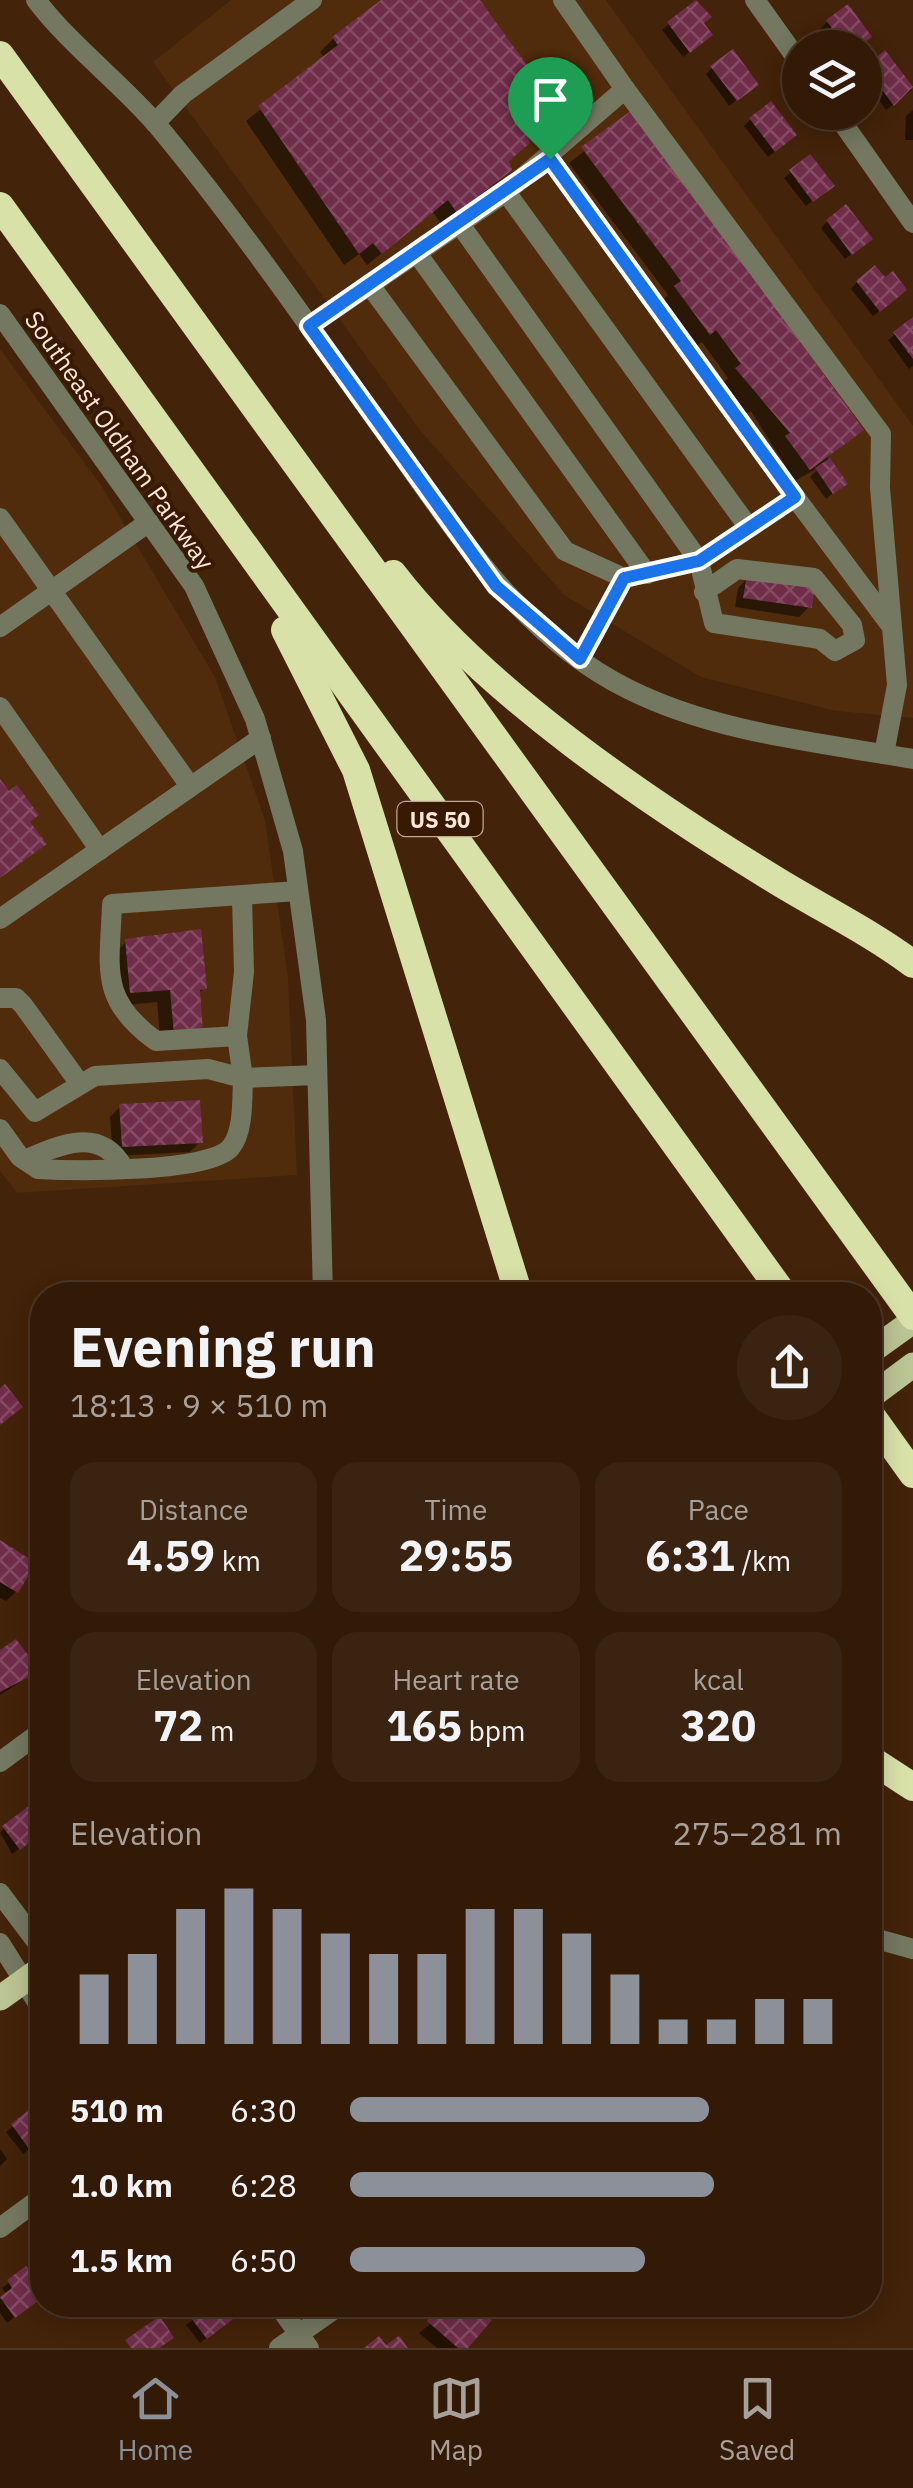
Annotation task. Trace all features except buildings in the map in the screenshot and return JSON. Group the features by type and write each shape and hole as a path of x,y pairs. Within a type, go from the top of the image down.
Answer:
{"highway":[{"path":"0,55 913,1318"},
{"name":"US 50","path":"0,206 775,1282"},
{"path":"97,343 97,362 289,638 356,770 514,1282"},
{"path":"316,496 342,508 412,595 510,692 672,813 778,881 874,935 913,964"},
{"path":"882,1431 913,1474"},
{"path":"882,1768 913,1787"}],"main road":[{"path":"882,1343 913,1318"},
{"path":"882,1388 913,1366"},
{"path":"0,1998 30,1976"}],"street":[{"path":"36,0 155,124 309,326 496,586 580,659 627,689 694,716 748,730 913,759"},
{"path":"155,124 183,94 312,0"},
{"path":"564,0 625,89 881,434 880,488 897,684 884,754"},
{"path":"755,0 782,38"},
{"path":"309,326 506,192 550,159 625,89"},
{"path":"848,130 913,222"},
{"path":"550,159 890,625"},
{"path":"506,192 748,528"},
{"path":"459,224 699,561 704,592 714,623 820,639 835,651 854,640 852,626 814,578 737,569 704,592"},
{"path":"416,252 646,574"},
{"path":"370,284 565,551 624,578 646,574 699,561 795,497"},
{"name":"Southeast Oldham Parkway","path":"0,314 194,586 260,738 293,851 316,1020 322,1282"},
{"path":"0,518 190,786"},
{"path":"3,620 149,522"},
{"path":"580,659 624,578"},
{"path":"0,707 100,850"},
{"path":"0,920 260,738"},
{"path":"237,1036 156,1041 118,1007 109,986 112,904 242,898 298,890"},
{"path":"0,1129 25,1160 49,1170 198,1163 223,1156 234,1145 238,1130 243,1078 237,1036 244,972 242,898"},
{"path":"0,998 16,998 23,1005 80,1084"},
{"path":"0,1069 35,1112 43,1111 95,1076 208,1069 243,1078 317,1075"},
{"path":"0,1762 30,1740"},
{"path":"0,1892 30,1933"},
{"path":"882,1940 913,1949"},
{"path":"0,1943 30,1971"},
{"path":"0,2228 30,2206"},
{"path":"287,2317 304,2341"},
{"path":"279,2348 304,2341 328,2317"}],"shaded area":[{"path":"231,0 606,0 913,426 913,718 836,711 701,677 564,595 419,429 153,62"},
{"path":"0,349 101,485 215,677 265,820 288,977 297,1175 17,1193 0,1171"}],"route":[{"path":"550,159 795,497 699,561 624,578 580,659 496,586 309,326 550,159"}]}
